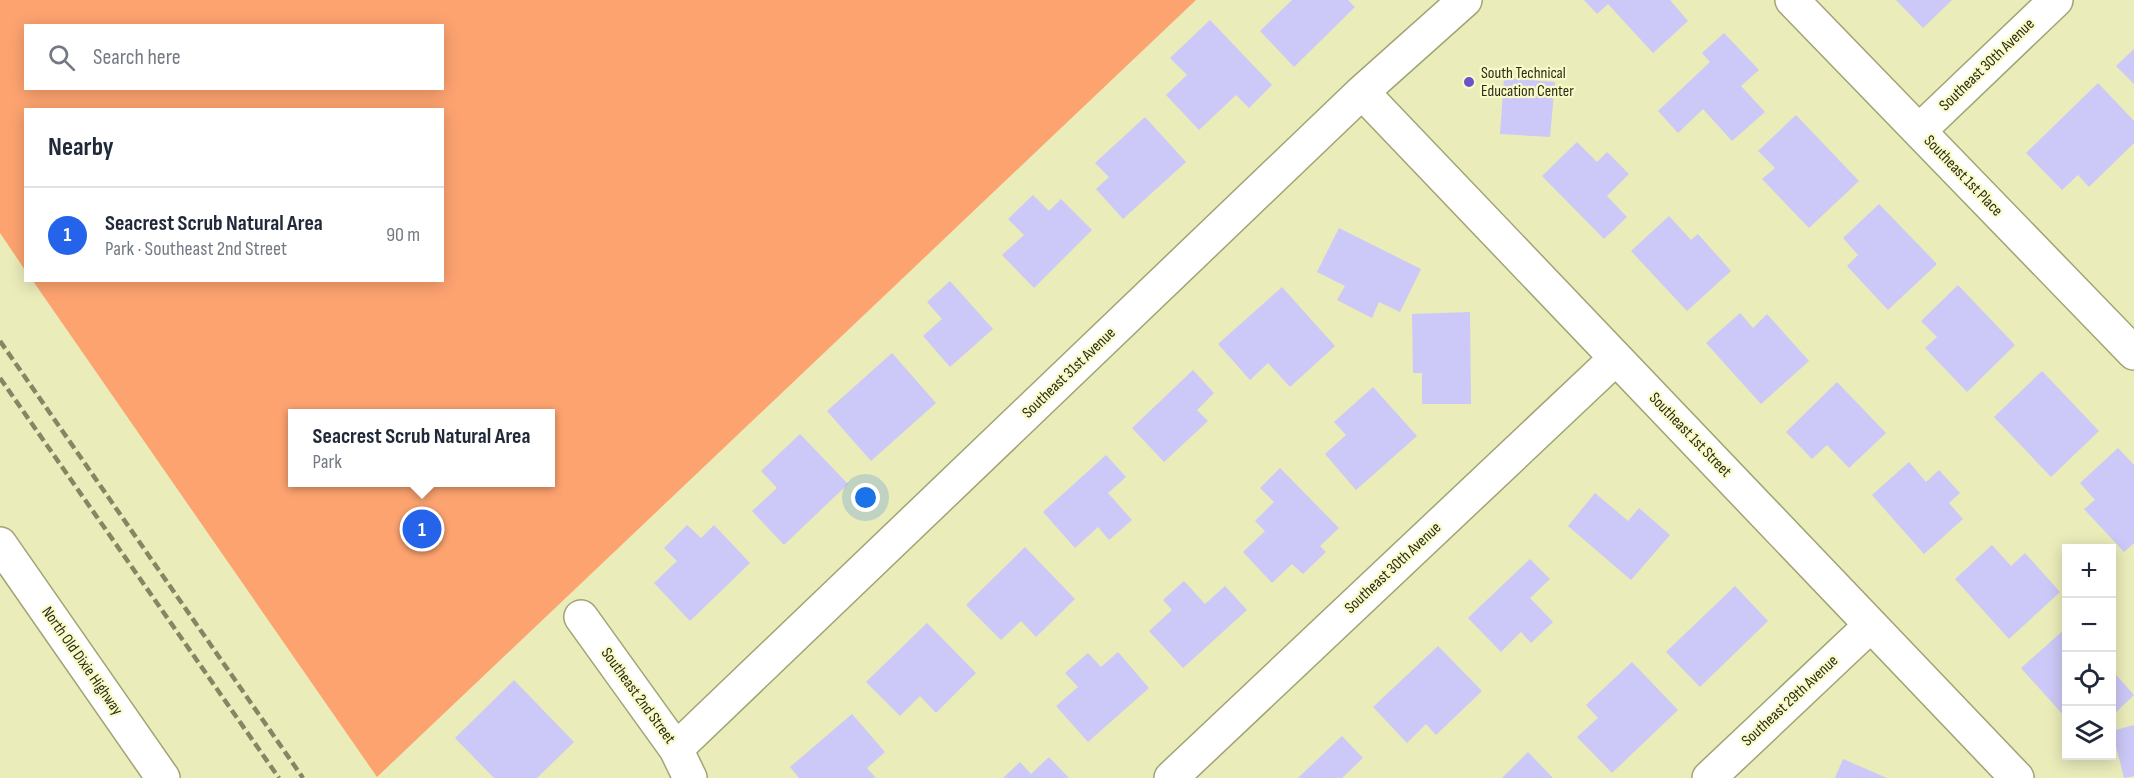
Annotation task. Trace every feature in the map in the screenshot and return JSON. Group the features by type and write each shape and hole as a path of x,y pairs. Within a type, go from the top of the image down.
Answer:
{"street":[{"name":"Southeast 31st Avenue","path":"676,749 1362,92 1465,0"},
{"name":"Southeast 1st Place","path":"1792,0 2134,352"},
{"name":"Southeast 30th Avenue","path":"1918,131 2056,0"},
{"name":"Southeast 1st Street","path":"1362,92 2017,778"},
{"name":"Southeast 30th Avenue","path":"1171,778 1616,358"},
{"name":"North Old Dixie Highway","path":"0,544 163,778"},
{"name":"Southeast 2nd Street","path":"581,617 676,749 690,778"},
{"name":"Southeast 29th Avenue","path":"1709,778 1871,625"}],"shaded area":[{"path":"0,0 1196,0 377,777 34,282 444,282 444,108 24,108 24,269 0,233"}],"building":[{"path":"1292,0 1348,0 1355,7 1294,67 1260,31"},
{"path":"1584,0 1670,0 1688,21 1653,53 1608,4 1597,14"},
{"path":"1896,0 1952,0 1923,28"},
{"path":"1210,20 1272,85 1249,108 1236,95 1199,130 1166,95 1187,75 1170,58"},
{"path":"1724,33 1759,70 1741,86 1765,112 1732,141 1703,109 1678,133 1658,111 1710,62 1702,53"},
{"path":"2134,49 2134,84 2116,66"},
{"path":"1504,78 1555,82 1550,137 1500,134"},
{"path":"2098,83 2134,121 2134,143 2089,187 2078,175 2062,190 2026,153"},
{"path":"1796,115 1859,181 1809,228 1762,179 1775,168 1758,151"},
{"path":"1145,117 1186,162 1123,219 1096,189 1109,177 1095,163"},
{"path":"1577,142 1597,162 1607,152 1629,174 1607,196 1627,217 1604,239 1542,176"},
{"path":"1033,195 1049,211 1061,199 1092,230 1034,288 1002,255 1024,235 1008,219"},
{"path":"1879,204 1937,264 1888,310 1847,266 1858,255 1843,238"},
{"path":"1669,216 1691,240 1698,234 1731,271 1687,311 1631,251"},
{"path":"1339,228 1421,269 1400,312 1379,302 1372,318 1337,300 1345,286 1317,272"},
{"path":"950,281 993,329 950,367 923,336 942,319 927,302"},
{"path":"1958,285 2015,345 1967,392 1925,348 1937,337 1921,321"},
{"path":"1282,287 1335,346 1290,387 1268,363 1250,380 1218,344"},
{"path":"1470,312 1471,404 1422,404 1422,373 1413,373 1412,314"},
{"path":"1740,313 1753,328 1767,314 1809,361 1761,404 1706,343"},
{"path":"892,353 936,403 871,461 827,411"},
{"path":"1193,370 1214,393 1197,410 1208,421 1164,462 1132,428"},
{"path":"2042,371 2099,431 2051,477 1994,417"},
{"path":"1837,382 1886,433 1849,468 1827,445 1812,459 1786,432"},
{"path":"1373,387 1417,436 1356,490 1325,454 1346,435 1334,422"},
{"path":"800,434 848,484 784,545 752,511 777,488 761,471"},
{"path":"2118,448 2134,465 2134,543 2124,552 2084,509 2095,500 2080,483"},
{"path":"1106,455 1126,477 1108,493 1132,520 1109,540 1098,527 1075,548 1043,512"},
{"path":"1909,462 1926,482 1939,470 1960,493 1949,503 1963,519 1924,554 1872,495"},
{"path":"1280,468 1339,528 1320,546 1326,552 1303,574 1292,564 1272,583 1243,552 1265,531 1255,521 1274,502 1260,488"},
{"path":"1595,493 1628,521 1639,508 1670,535 1631,580 1568,526"},
{"path":"687,525 701,538 714,525 750,563 690,621 654,583 677,561 664,548"},
{"path":"1992,545 2011,566 2025,553 2060,592 2009,639 1955,579"},
{"path":"1025,547 1075,599 1036,637 1021,621 1001,640 966,605"},
{"path":"1530,559 1550,579 1530,598 1553,622 1531,643 1521,632 1501,652 1468,618"},
{"path":"1184,581 1205,604 1225,586 1247,610 1183,668 1149,631 1172,610 1163,600"},
{"path":"1735,586 1768,621 1700,687 1666,652"},
{"path":"927,623 976,673 936,713 920,696 900,716 866,682"},
{"path":"2062,632 2062,714 2021,668"},
{"path":"1438,646 1482,691 1436,735 1426,724 1407,743 1373,707"},
{"path":"1118,652 1149,688 1088,742 1056,706 1078,687 1065,673 1088,653 1101,667"},
{"path":"1632,662 1678,710 1612,773 1577,737 1598,718 1586,705"},
{"path":"2116,675 2134,695 2116,712"},
{"path":"514,680 574,742 537,778 494,778 455,738"},
{"path":"852,714 885,752 867,768 876,778 799,778 790,767"},
{"path":"2134,725 2134,776 2124,778 2116,747 2116,730"},
{"path":"1342,736 1363,758 1342,778 1298,778"},
{"path":"1528,752 1553,778 1502,778"},
{"path":"1049,757 1069,778 1003,778 1020,762 1031,774"},
{"path":"1843,759 1887,778 1835,778"}],"railway":[{"path":"0,341 303,778"},
{"path":"0,378 279,778"}],"place":[{"name":"South Technical Education Center","path":"1469,82"},
{"name":"Seacrest Scrub Natural Area","path":"422,529"}]}
